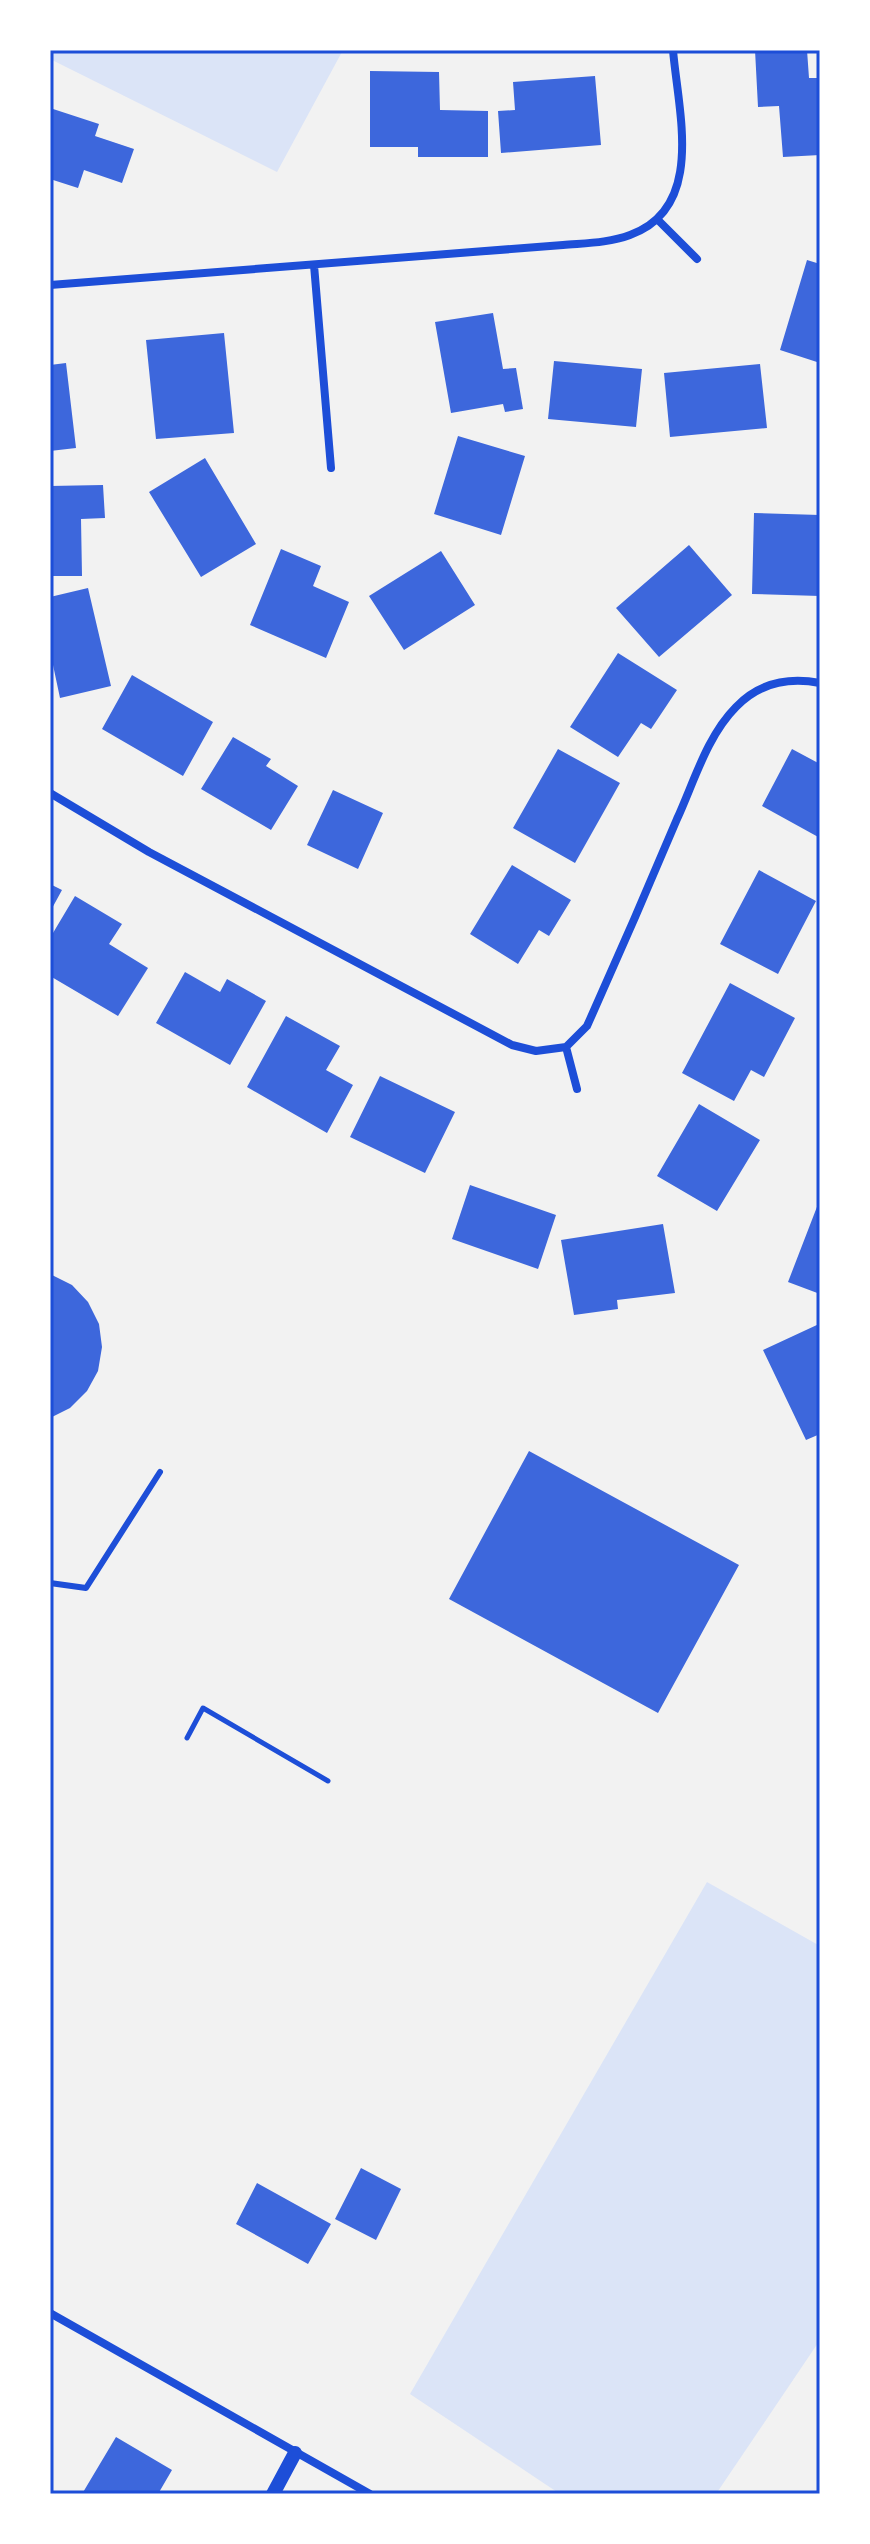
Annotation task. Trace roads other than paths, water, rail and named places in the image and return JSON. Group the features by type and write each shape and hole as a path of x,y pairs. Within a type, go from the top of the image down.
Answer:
{"street":[{"path":"50,285 599,242 633,234 658,220 675,193 682,168 673,50"},
{"path":"658,220 697,259"},
{"path":"314,265 331,468"},
{"path":"50,793 163,859 512,1045 536,1051 566,1047 587,1026 706,754 723,722 759,689 789,681 820,683"},
{"path":"566,1047 577,1089"},
{"path":"50,2313 370,2494"},
{"path":"273,2494 295,2453"}],"lane":[{"path":"50,1583 86,1588 160,1472"}]}
